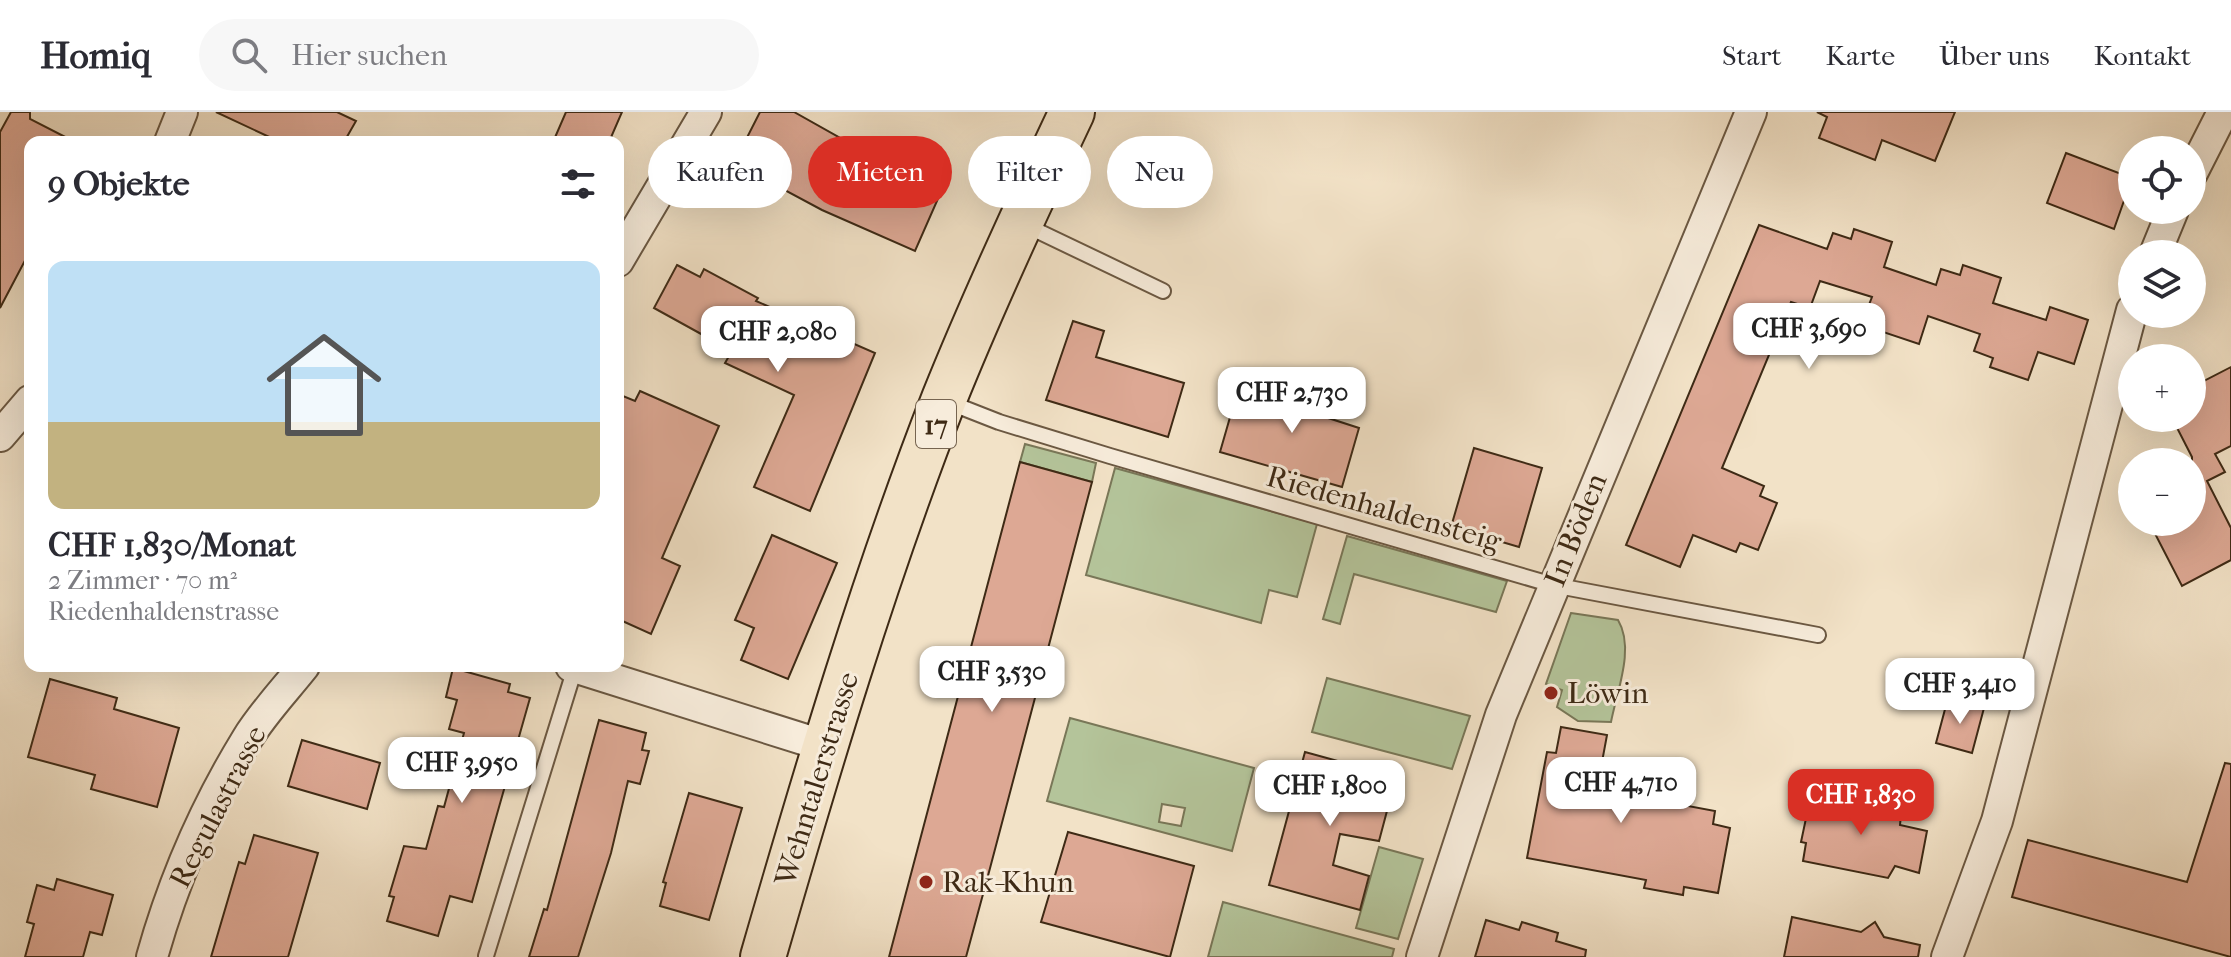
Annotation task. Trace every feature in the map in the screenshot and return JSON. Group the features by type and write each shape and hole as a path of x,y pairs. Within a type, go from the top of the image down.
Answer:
{"main road":[{"name":"Wehntalerstrasse","path":"763,957 825,746 944,400 1020,222 1072,112"}],"street":[{"path":"172,136 182,112"},
{"path":"624,251 706,112"},
{"name":"In Böden","path":"1422,957 1501,715 1751,112"},
{"path":"2206,145 2223,112"},
{"path":"1947,957 1997,821 2127,328"},
{"path":"0,436 24,408"},
{"name":"Regulastrasse","path":"152,957 164,915 224,781 249,737 299,672"},
{"path":"589,672 825,746"}],"lane":[{"path":"1020,222 1055,242 1163,291"},
{"name":"Riedenhaldensteig","path":"944,400 1041,435 1553,585 1818,635"},
{"path":"486,956 571,672"}],"green space":[{"path":"1025,444 1096,463 1092,482 1020,462"},
{"path":"1115,468 1317,524 1297,597 1269,590 1261,623 1086,575"},
{"path":"1347,536 1507,581 1496,612 1354,574 1340,624 1323,619"},
{"path":"1571,613 1618,620 1623,631 1625,656 1611,722 1578,721 1557,707 1562,690 1546,684"},
{"path":"1327,678 1470,716 1452,769 1312,732"},
{"path":"1070,718 1254,768 1232,851 1047,801","holes":["1162,804 1185,808 1181,826 1159,822"]},
{"path":"1379,847 1423,859 1398,939 1356,928"},
{"path":"1223,902 1394,949 1392,957 1208,957"}],"building":[{"path":"11,112 30,112 30,119 63,136 24,136 24,262 0,308 0,132"},
{"path":"216,112 337,112 356,121 347,136 267,136"},
{"path":"566,112 622,112 612,136 556,136"},
{"path":"760,112 794,112 837,136 808,136 808,203 792,194 792,136 748,136"},
{"path":"1817,112 1955,112 1935,161 1882,140 1875,160 1819,138 1827,117"},
{"path":"2066,153 2118,173 2118,218 2114,229 2047,203"},
{"path":"818,208 934,208 915,251"},
{"path":"1759,225 1827,249 1833,233 1851,239 1854,229 1892,242 1884,267 1936,285 1941,269 1960,275 1963,265 2001,278 1993,303 2046,320 2050,307 2088,320 2074,364 2038,352 2028,380 1990,367 1993,358 1974,351 1980,334 1928,316 1919,344 1880,331 1884,321 1865,315 1872,297 1820,281 1810,308 1791,302 1722,468 1764,486 1760,496 1777,503 1758,550 1740,543 1736,552 1693,535 1680,567 1626,545"},
{"path":"677,265 700,277 704,269 758,298 756,301 875,353 810,511 754,487 794,395 725,363 732,351 654,308"},
{"path":"1073,321 1104,331 1096,357 1184,383 1168,437 1046,400"},
{"path":"2231,367 2231,446 2215,454 2225,472 2207,481 2231,528 2231,560 2182,586 2156,536 2206,536 2206,448 2187,448 2179,432 2206,432 2206,380"},
{"path":"1297,376 1328,385 1319,415 1359,428 1342,487 1220,452 1237,393 1288,408"},
{"path":"640,391 719,426 662,558 680,566 651,634 624,622 624,396 635,401"},
{"path":"1474,448 1542,468 1519,547 1451,527"},
{"path":"1020,462 1092,482 989,872 966,957 889,957"},
{"path":"772,535 837,563 788,679 741,660 754,628 735,620"},
{"path":"452,672 467,672 510,684 508,692 530,698 472,902 450,896 438,936 387,921 394,897 389,896 404,846 426,849 438,806 444,807 464,733 449,729 457,700 446,697"},
{"path":"50,679 117,698 114,709 179,728 157,807 91,789 95,775 28,757"},
{"path":"1948,698 1984,708 1972,753 1936,743"},
{"path":"599,720 646,733 642,750 649,751 640,784 628,781 611,853 578,957 529,957 544,909 547,910"},
{"path":"1561,727 1607,735 1597,789 1715,811 1713,824 1730,828 1718,893 1684,887 1683,895 1644,888 1646,880 1527,858 1547,752 1556,753"},
{"path":"302,740 380,763 367,809 288,786"},
{"path":"1305,752 1396,777 1379,841 1340,834 1333,865 1369,876 1360,910 1269,885"},
{"path":"2225,763 2231,764 2231,957 2012,897 2028,840 2187,882"},
{"path":"689,793 742,808 709,920 660,906 666,883 663,882"},
{"path":"1816,794 1846,800 1847,795 1902,806 1900,825 1927,831 1919,873 1895,866 1888,878 1803,861 1806,843 1801,842 1809,804 1814,806"},
{"path":"1068,832 1194,866 1170,957 1041,922"},
{"path":"254,835 318,853 288,957 211,957 239,862 245,864"},
{"path":"57,879 113,895 102,935 90,932 83,957 25,957 34,924 27,922 37,885 54,890"},
{"path":"1792,917 1861,932 1875,922 1884,937 1920,945 1918,957 1784,957"},
{"path":"1486,920 1519,930 1522,922 1558,933 1556,941 1586,950 1585,957 1475,957"}],"place":[{"name":"Löwin","path":"1551,693"},
{"name":"Rak-Khun","path":"926,882"}]}
